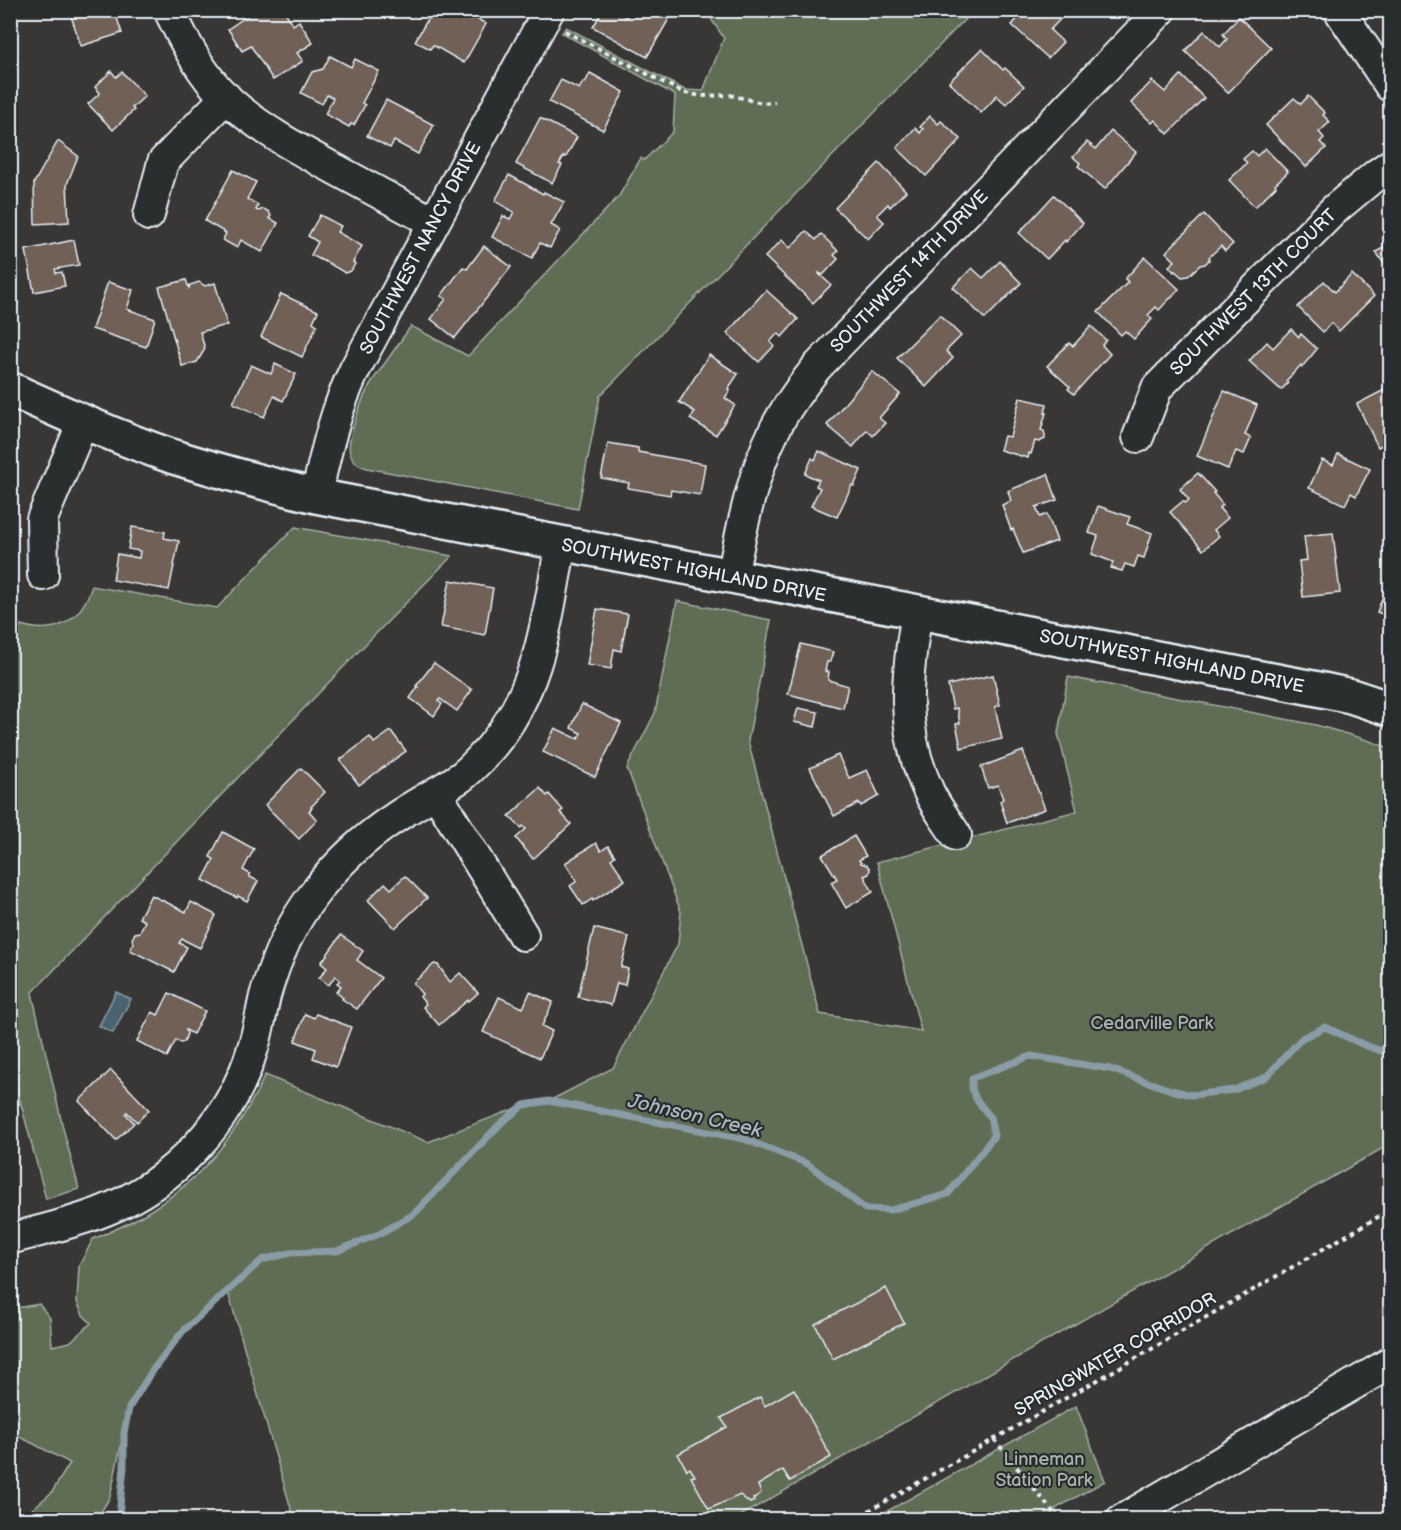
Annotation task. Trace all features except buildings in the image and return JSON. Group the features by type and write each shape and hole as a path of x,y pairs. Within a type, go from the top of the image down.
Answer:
{"main road":[{"name":"SOUTHWEST HIGHLAND DRIVE","path":"10,389 83,422 169,455 244,478 316,496 1318,689 1351,696 1390,709"}],"street":[{"path":"169,10 202,69 226,97 258,124 286,142 433,222"},
{"name":"SOUTHWEST 14TH DRIVE","path":"732,577 750,495 760,465 792,399 825,359 1161,10"},
{"path":"1339,10 1390,86"},
{"name":"SOUTHWEST NANCY DRIVE","path":"316,496 336,414 344,392 433,222 546,15"},
{"path":"149,215 163,162 226,97"},
{"name":"SOUTHWEST 13TH COURT","path":"1138,437 1157,388 1335,209 1390,165"},
{"path":"43,576 42,519 83,422"},
{"path":"10,1239 106,1210 137,1195 189,1153 209,1131 238,1086 252,1053 273,971 284,945 312,896 350,852 374,832 463,775 482,758 500,736 518,707 531,679 541,648 561,544"},
{"path":"917,612 907,682 907,712 911,741 918,769 930,795 956,835"},
{"path":"436,793 523,934"},
{"path":"1122,1520 1390,1363"}],"path":[{"path":"546,15 684,93 702,96 729,95 762,103 775,102"},
{"name":"SPRINGWATER CORRIDOR","path":"853,1520 1390,1210"},
{"path":"994,1439 1054,1513 1055,1520"}],"green space":[{"path":"712,11 973,11 600,396 578,509 367,468 356,463 350,453 350,438 364,397 371,383 411,326 468,356 619,196 641,158 644,160 673,132 675,95 562,33 566,27 685,90 703,91 724,38 709,16"},
{"path":"295,527 452,556 32,993 79,1189 46,1199 11,1066 11,644 21,625 46,628 66,622 81,608 92,586 217,608"},
{"name":"Cedarville Park","path":"677,601 771,620 748,741 820,1014 921,1031 877,862 1077,811 1058,733 1068,677 1316,725 1390,748 1390,1144 735,1519 294,1519 228,1292 183,1331 152,1371 129,1408 110,1497 97,1519 21,1519 52,1492 70,1463 11,1433 11,1309 39,1304 50,1318 52,1346 70,1342 91,1323 83,1315 77,1302 79,1266 93,1239 149,1211 196,1175 234,1130 265,1075 428,1142 524,1105 549,1101 613,1068 678,944 681,912 627,768 655,713"},
{"name":"Linneman Station Park","path":"1076,1406 1105,1481 1055,1509 1060,1519 873,1519"}],"water":[{"path":"116,992 131,999 113,1033 99,1026"}],"waterway":[{"name":"Johnson Creek","path":"117,1520 124,1467 124,1433 129,1408 152,1371 183,1331 262,1260 290,1253 337,1251 379,1234 414,1214 501,1123 524,1105 549,1101 744,1139 808,1164 865,1209 891,1210 948,1194 994,1136 990,1117 976,1099 972,1089 972,1078 1031,1056 1110,1069 1192,1095 1234,1090 1266,1077 1302,1038 1325,1027 1365,1045 1390,1053"}]}
